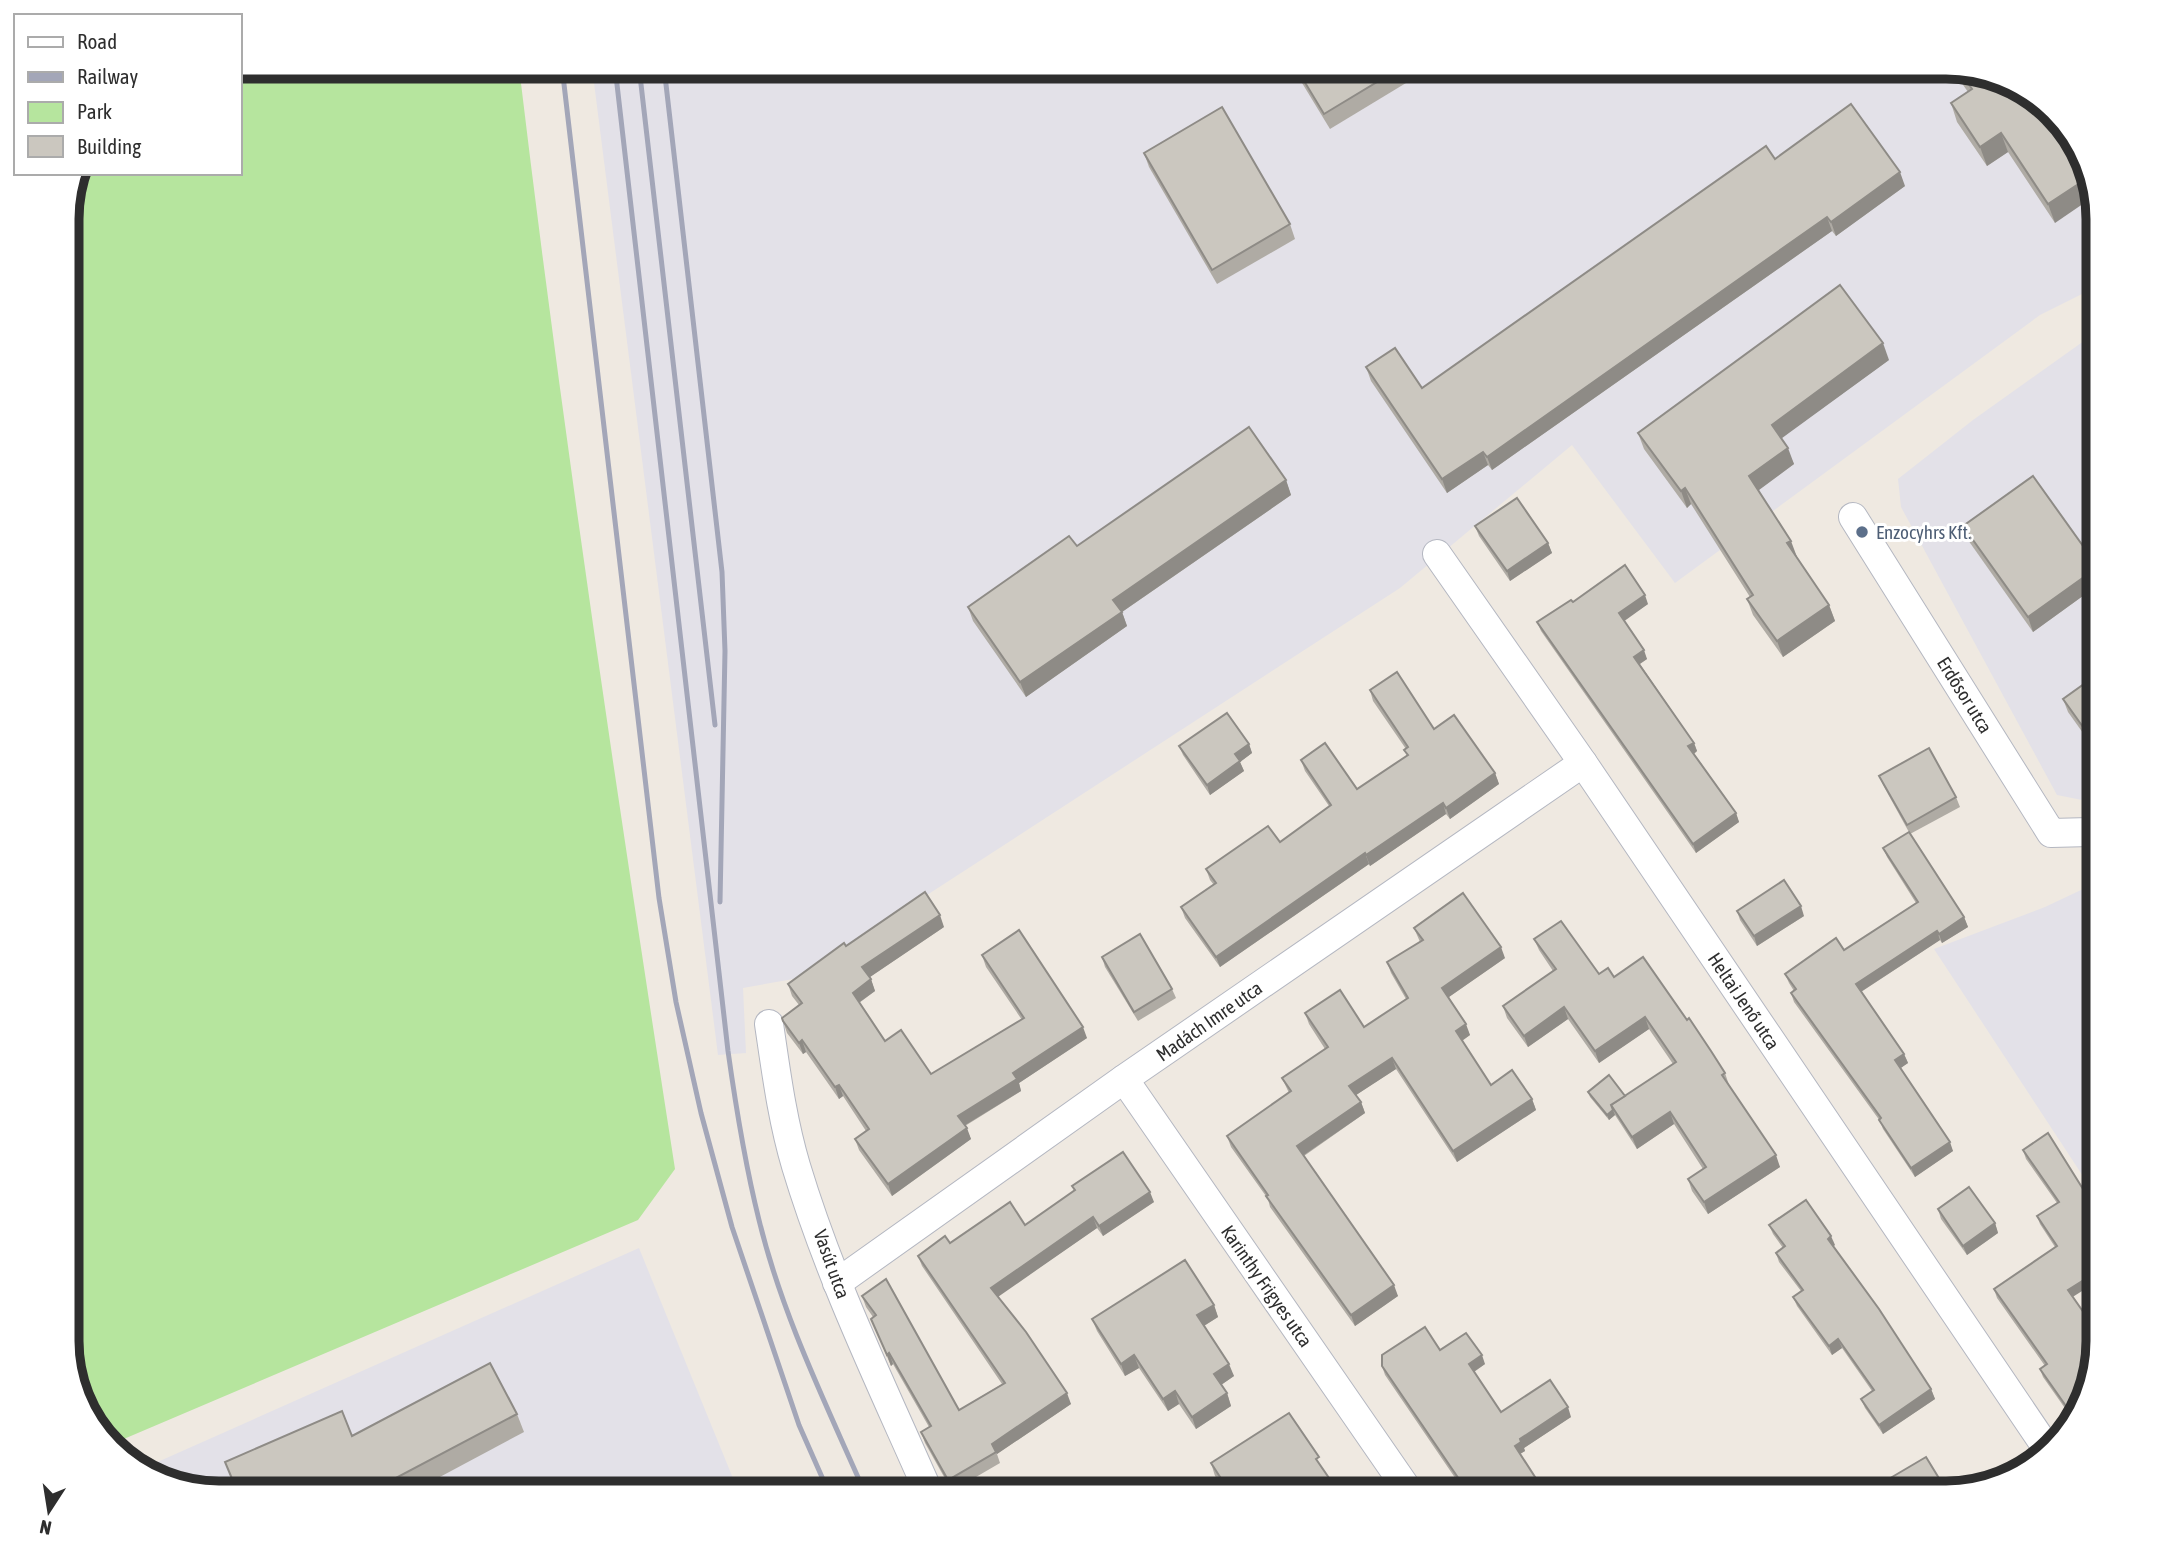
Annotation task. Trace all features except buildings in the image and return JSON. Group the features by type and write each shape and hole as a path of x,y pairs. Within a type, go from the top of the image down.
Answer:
{"street":[{"name":"Erdősor utca","path":"1853,517 2051,833 2086,832"},
{"name":"Heltai Jenő utca","path":"1437,554 1583,763 2042,1442"},
{"name":"Madách Imre utca","path":"837,1283 1124,1079 1583,763"},
{"name":"Vasút utca","path":"769,1024 781,1105 796,1166 837,1283 924,1481"},
{"name":"Karinthy Frigyes utca","path":"1124,1079 1402,1481"}],"shaded area":[{"path":"594,79 1955,79 1991,86 2016,98 2038,114 2063,141 2079,174 2084,192 2086,292 2040,315 1675,583 1572,445 1400,588 799,978 743,988 746,1053 718,1055"},
{"path":"2086,340 2086,801 2057,795 1901,507 1898,479 1973,420"},
{"path":"2086,888 2086,1181 1934,949 2045,907"},
{"path":"639,1248 734,1481 210,1481 174,1474 152,1464"}],"green space":[{"path":"242,79 521,79 592,618 675,1169 638,1220 120,1440 102,1419 86,1386 79,1350 81,192 86,175 242,175"}],"railway":[{"path":"563,79 659,898 676,1002 701,1113 732,1227 799,1425 824,1481"},
{"path":"616,79 728,1051 741,1136 759,1220 792,1325 860,1481"},
{"path":"640,79 715,725"},
{"path":"665,79 722,572 725,651 720,902"}],"place":[{"name":"Enzocyhrs Kft.","path":"1862,532"}]}
